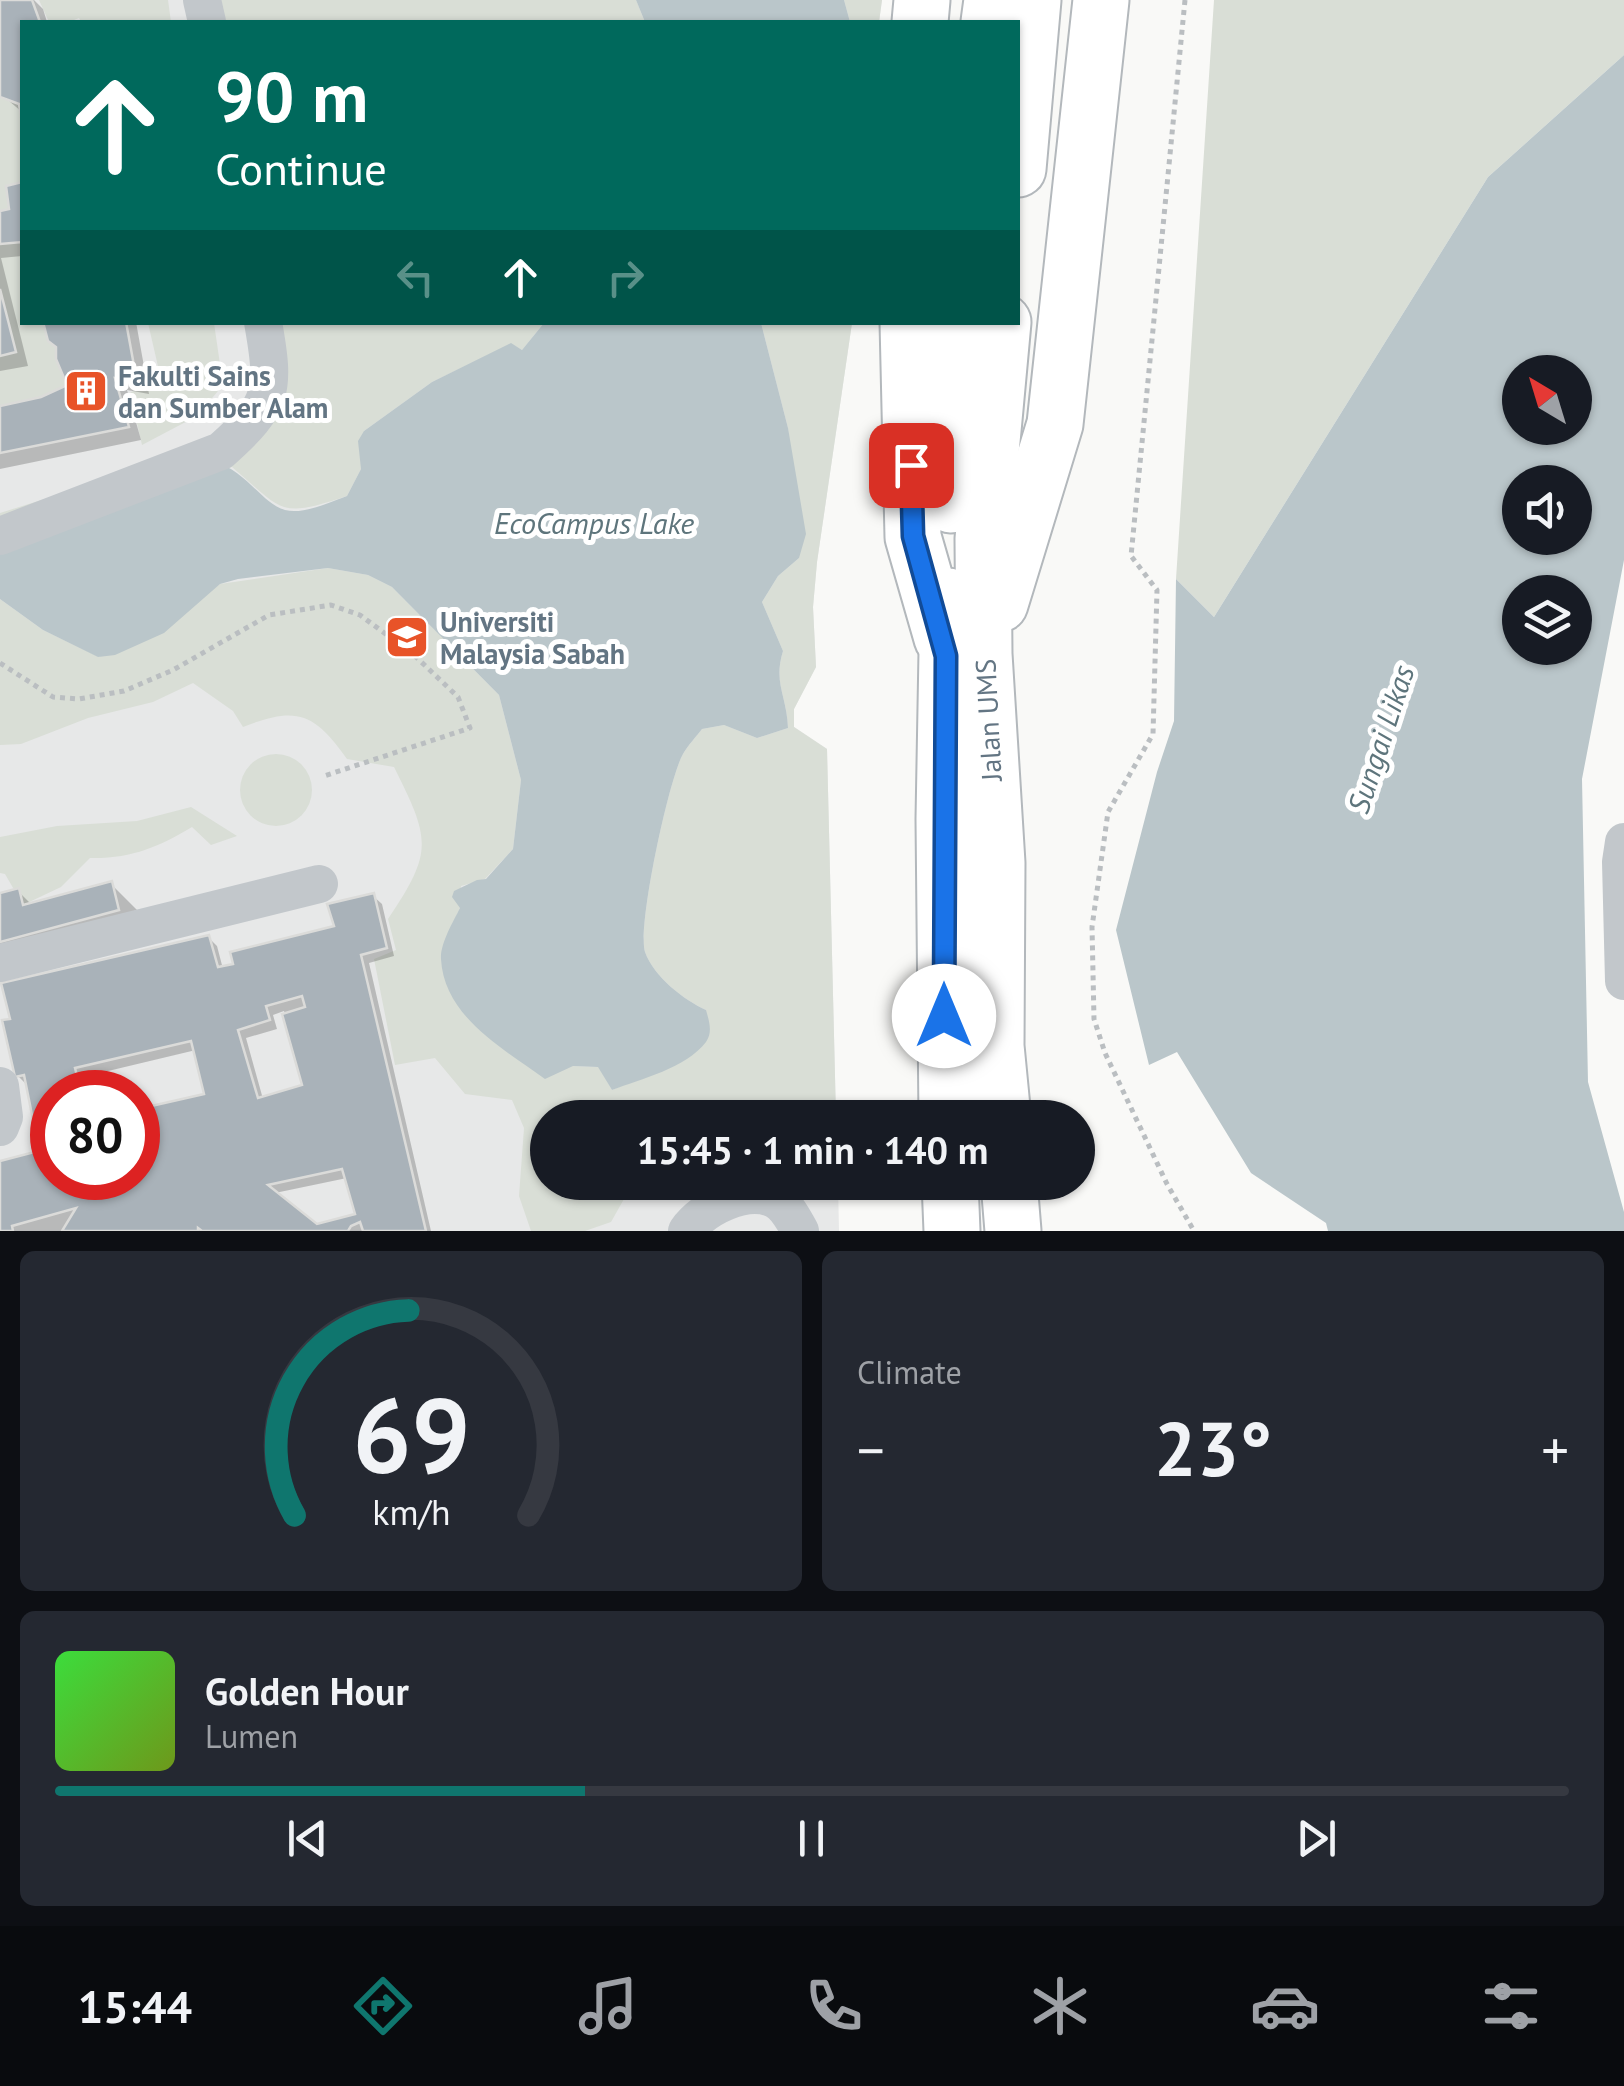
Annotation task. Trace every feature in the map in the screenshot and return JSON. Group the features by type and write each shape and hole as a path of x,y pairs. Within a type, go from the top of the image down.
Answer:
{"highway":[{"path":"1020,146 1033,0"},
{"path":"965,655 1055,424 1100,0"},
{"path":"908,325 913,536 965,655"},
{"name":"Jalan UMS","path":"958,325 965,655 996,864 996,1046 1001,1100"},
{"name":"Jalan UMS","path":"947,1100 944,878 1003,325"},
{"path":"951,1200 952,1231"},
{"path":"1010,1200 1013,1231"}],"street":[{"path":"0,536 221,451 249,426 265,403 272,374 264,325"},
{"path":"1624,842 1624,982"},
{"path":"0,962 318,884"},
{"path":"0,1086 4,1117 0,1128"},
{"path":"687,1231 714,1207 753,1196 778,1200 800,1231"}],"path":[{"path":"1184,0 1132,556 1158,590 1154,734 1108,812 1092,927 1094,1018 1105,1053 1167,1184 1194,1231"},
{"path":"0,663 53,697 80,699 124,692 269,616 331,605 346,610 389,633 439,676 458,697 470,728 324,776"}],"shaded area":[{"name":"Universiti Malaysia Sabah","path":"0,0 882,0 879,20 20,20 20,325 852,325 817,562 813,607 816,667 794,709 794,727 827,749 836,1100 530,1100 530,1200 838,1200 839,1231 0,1231"},
{"path":"39,0 168,0 171,20 79,18 48,20"},
{"path":"198,0 636,0 644,20 202,20"},
{"path":"844,0 882,0 879,20 849,20"},
{"path":"1214,0 1624,0 1624,55 1488,177 1214,617 1176,579"},
{"path":"0,97 19,104 20,182 6,186 9,209 0,211"},
{"path":"20,242 20,325 44,325 48,341 56,347 56,359 67,385 41,397 0,406 0,356 16,352 0,289 0,244"},
{"path":"148,325 214,325 223,385 197,416 142,445 130,393 160,375"},
{"path":"257,325 542,325 522,350 511,344 432,382 364,431 361,469 347,496 307,507 283,507 232,467 0,544 0,513 166,461 254,415"},
{"path":"762,325 852,325 817,562 813,607 816,667 794,709 794,727 827,749 836,1100 530,1100 530,1200 623,1200 611,1222 585,1231 531,1231 519,1196 524,1128 512,1100 465,1094 435,1058 395,1065 374,959 396,950 388,919 413,877 422,844 415,812 394,767 347,759 324,731 302,718 277,717 243,727 233,711 193,683 153,702 88,718 21,744 0,745 0,599 43,630 99,657 220,584 328,568 368,575 392,587 499,695 521,780 513,849 485,879 461,886 460,908 452,925 573,1066 599,1067 612,1090 684,1059 706,1010 671,987 645,952 646,914 656,853 677,768 702,729 724,725 757,738 788,728 780,681 783,651 762,602 778,576 799,558 788,428"},
{"path":"276,754 301,765 312,790 301,815 276,826 251,815 240,790 251,765"},
{"path":"191,807 237,836 211,845 192,827 144,850 90,858 61,887 23,905 5,874 0,873 0,837 57,826 137,821"}],"water":[{"path":"636,0 844,0 849,20 644,20"},
{"name":"Sungai Likas","path":"1624,55 1624,560 1582,779 1588,1082 1624,1212 1624,1231 1328,1231 1326,1223 1251,1173 1177,1052 1149,1065 1116,930 1174,721 1176,579 1214,617 1488,177"},
{"name":"EcoCampus Lake","path":"542,325 762,325 788,428 806,534 799,558 778,576 762,602 783,651 780,681 788,728 757,738 724,725 702,729 677,768 656,853 646,914 645,952 671,987 706,1010 708,1038 675,1066 612,1090 598,1067 573,1066 545,1079 479,1030 464,1015 445,980 443,947 460,908 452,897 454,891 486,879 513,849 521,780 499,695 392,587 368,575 328,568 238,579 220,584 164,633 115,655 98,657 43,630 0,599 0,544 213,461 235,472 268,501 285,510 308,509 347,496 361,469 358,441 364,431 432,382 511,343 522,350"}],"building":[{"path":"0,0 32,0 39,20 20,20 20,110 19,104 0,97"},
{"path":"20,182 20,242 0,244 0,211 9,209 6,186"},
{"path":"0,289 16,352 0,356"},
{"name":"Fakulti Sains dan Sumber Alam","path":"44,325 127,325 137,382 115,378 129,427 0,453 0,406 41,397 67,385 56,359 56,347 48,341"},
{"path":"112,881 119,910 0,942 0,893 19,888 23,905"},
{"path":"374,893 387,948 361,955 426,1231 363,1231 360,1222 348,1231 62,1231 76,1208 12,1226 13,1231 0,1231 0,1161 30,1153 30,1200 160,1200 160,1104 204,1094 191,1041 76,1070 30,1070 30,1105 24,1075 15,1077 2,1020 10,1019 1,983 209,935 218,967 233,964 230,952 334,926 327,904","holes":["302,996 305,1007 282,1014 302,1085 258,1098 238,1030 270,1020 266,1006","342,1169 355,1214 317,1224 268,1185"]}],"place":[{"name":"Fakulti Sains dan Sumber Alam","path":"86,391"},
{"name":"Universiti Malaysia Sabah","path":"407,637"}],"route":[{"path":"911,465 913,536 946,656 944,1016"}]}
